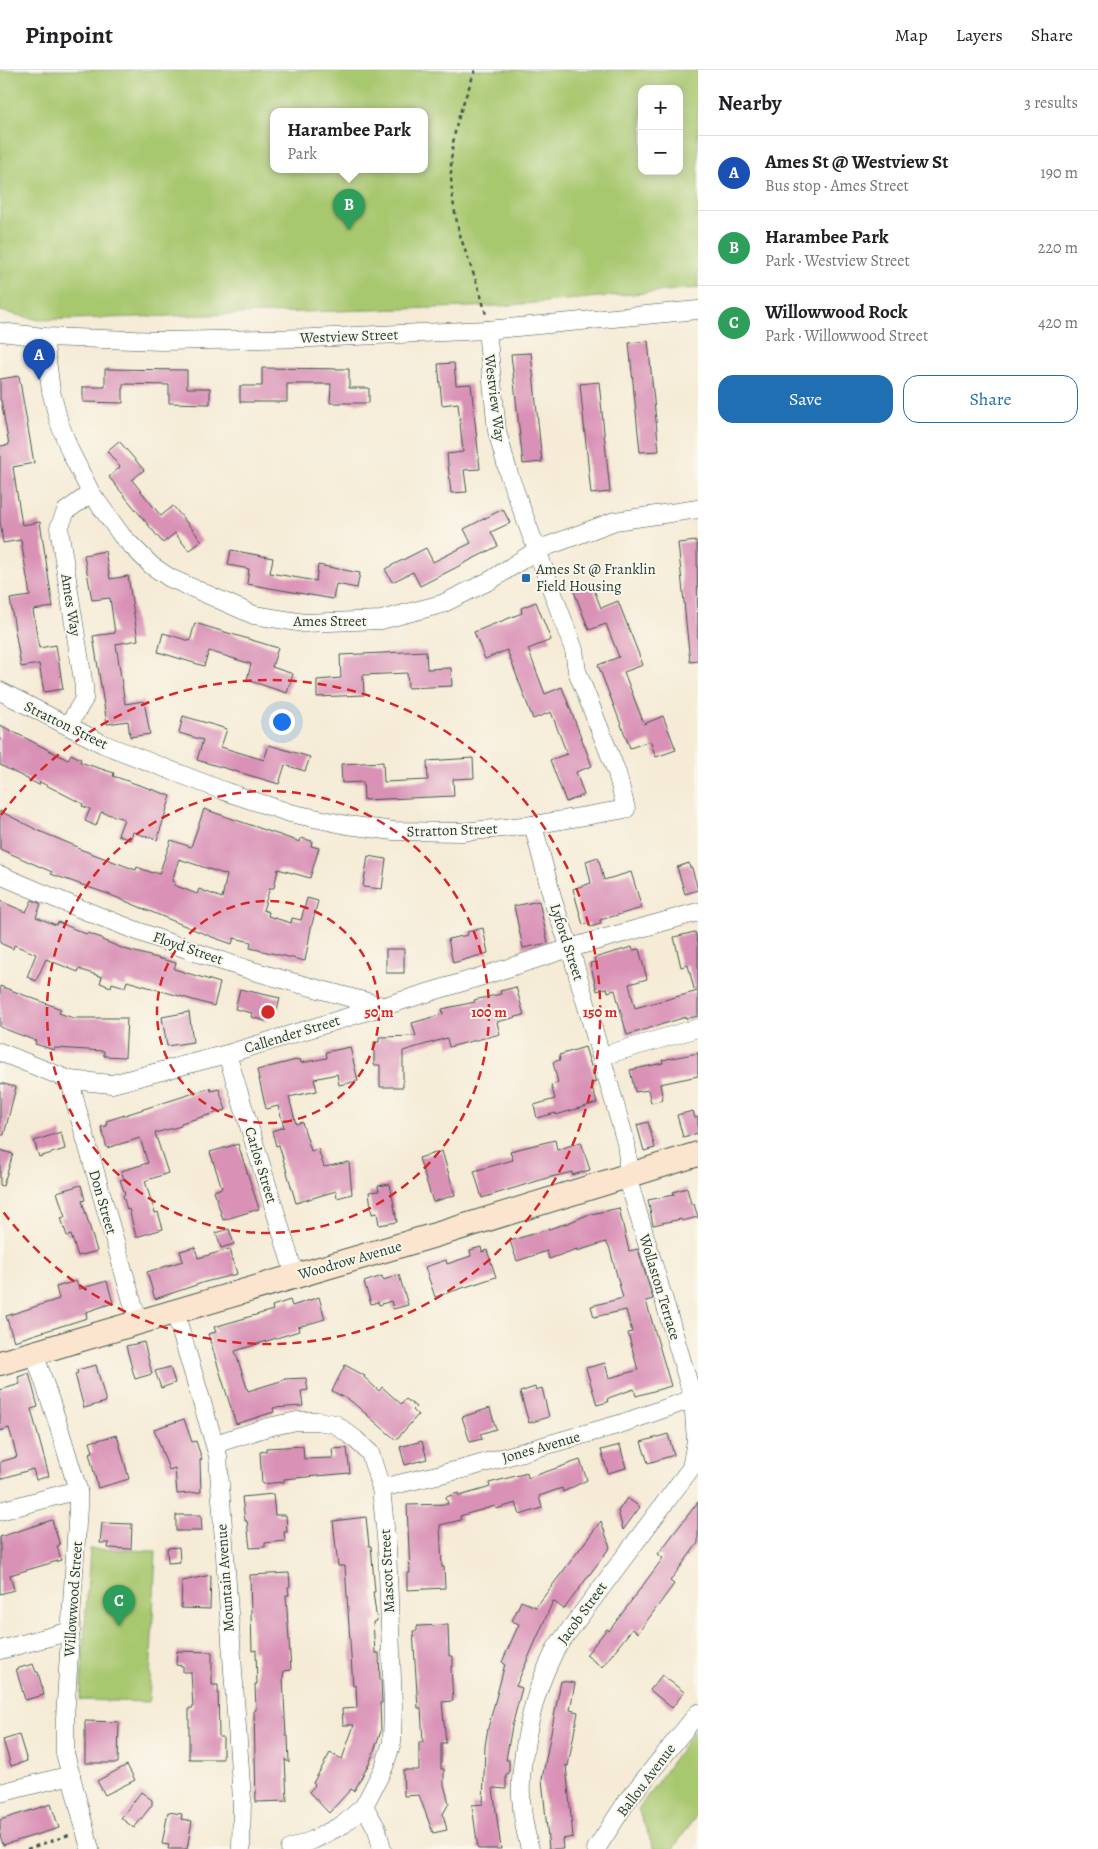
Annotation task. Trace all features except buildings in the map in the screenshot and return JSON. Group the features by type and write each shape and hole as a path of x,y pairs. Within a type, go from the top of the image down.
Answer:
{"street":[{"name":"Westview Street","path":"0,332 44,337 162,342 698,310"},
{"name":"Westview Way","path":"487,323 497,431 509,475 537,550"},
{"name":"Ames Street","path":"44,337 58,422 70,452 91,494 122,536 152,566 170,578 254,615 304,623 381,620 442,604 491,580 537,550 614,521 698,509"},
{"name":"Ames Way","path":"68,726 84,699 84,687 59,528 66,511 91,494"},
{"name":"Stratton Street","path":"0,691 103,744 224,791 290,813 328,821 394,831 438,833 533,824 626,809 617,773 577,671 574,650 537,550"},
{"name":"Lyford Street","path":"533,824 554,904 570,948 626,1143 627,1176"},
{"name":"Floyd Street","path":"0,875 66,904 179,946 249,969 382,1006"},
{"name":"Callender Street","path":"0,1052 70,1080 112,1084 227,1054 570,948 698,912"},
{"path":"602,1056 698,1028"},
{"name":"Carlos Street","path":"227,1054 295,1276"},
{"name":"Don Street","path":"70,1080 138,1322"},
{"name":"Woodrow Avenue","path":"0,1363 449,1231 698,1154"},
{"name":"Wollaston Terrace","path":"627,1176 696,1398"},
{"name":"Mountain Avenue","path":"175,1312 218,1456 242,1799 241,1849"},
{"name":"Willowwood Street","path":"34,1352 58,1421 78,1490 65,1718 65,1753 90,1849"},
{"name":"Jones Avenue","path":"381,1488 477,1465 620,1424 696,1398"},
{"name":"Jacob Street","path":"530,1849 526,1836 520,1795 524,1758 541,1681 556,1648 691,1468 696,1441 696,1398"},
{"name":"Mascot Street","path":"215,1444 268,1427 296,1421 317,1421 335,1424 355,1439 370,1454 381,1488 387,1547 393,1706 392,1742 384,1767 364,1806"},
{"path":"0,1511 78,1490"},
{"path":"0,1650 71,1631"},
{"name":"Ballou Avenue","path":"596,1849 627,1801 698,1712"},
{"path":"0,1793 71,1775"},
{"path":"290,1849 344,1824 364,1806 377,1829 382,1849"}],"path":[{"path":"475,70 456,128 450,164 456,216 461,238 480,288 487,323"},
{"path":"27,1849 85,1830"}],"green space":[{"path":"0,70 698,70 698,288 501,306 39,320 0,311"},
{"path":"90,1549 156,1551 149,1702 80,1700"},
{"path":"697,1727 698,1813 673,1849 654,1849 638,1809"}],"place":[{"name":"Harambee Park","path":"349,230"},
{"name":"Ames St @ Westview St","path":"39,380"},
{"name":"Ames St @ Franklin Field Housing","path":"526,578"},
{"name":"Willowwood Rock","path":"119,1626"}]}
